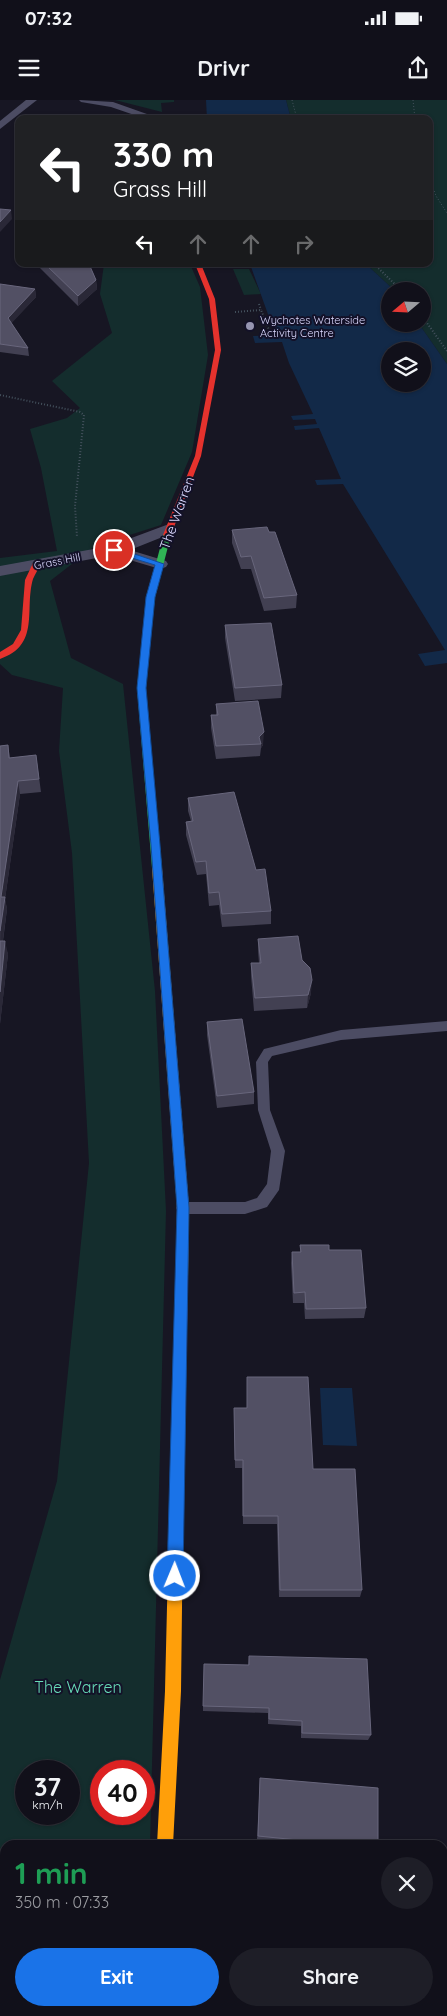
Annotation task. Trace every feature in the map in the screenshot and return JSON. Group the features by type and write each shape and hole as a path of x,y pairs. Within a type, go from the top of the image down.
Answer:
{"street":[{"path":"0,126 32,100"},
{"path":"84,100 113,105 144,115"},
{"name":"The Warren","path":"165,1840 172,1691 183,1208 156,845 141,688 150,597 169,529 198,456 218,350 212,299 199,267"},
{"name":"Grass Hill","path":"0,571 114,550 169,529"},
{"name":"Grass Hill","path":"114,550 160,564"},
{"path":"0,656 16,646 25,630 29,580 36,565"}],"lane":[{"path":"183,1208 245,1208 262,1203 274,1186 278,1151 264,1110 262,1062 268,1052 341,1035 447,1026"}],"path":[{"path":"292,100 296,115"},
{"path":"413,100 415,115"},
{"path":"433,188 447,213"},
{"path":"377,267 393,282"},
{"path":"259,304 269,330"},
{"path":"235,312 261,310"},
{"path":"431,329 447,351"},
{"path":"0,395 80,412 84,415 84,440 77,469 74,520"}],"green space":[{"path":"115,100 174,100 174,102 161,103 162,112"},
{"path":"286,100 447,100 447,364 425,332 431,332 431,282 385,282 369,267 433,267 433,115 290,115"},
{"name":"The Warren","path":"104,267 191,267 200,287 208,355 192,452 161,525 95,546 50,581 71,658 123,684 155,991 166,1211 152,1760 90,1760 90,1825 151,1825 150,1840 0,1840 0,1680 57,1481 89,1163 72,853 59,751 63,688 12,675 0,664 0,558 57,551 41,468 30,429 67,418 80,408 52,381 112,333 100,294"},
{"path":"233,269 249,269 261,294 244,295"}],"water":[{"path":"206,100 286,100 290,115 207,115"},
{"path":"251,267 369,267 385,282 381,282 381,332 425,332 447,364 447,663 425,666 418,654 445,650 343,484 317,485 315,480 341,479 319,428 295,430 294,426 317,424 315,419 293,420 291,416 313,414 289,363 282,342 255,343 253,336 280,335 274,331"},
{"path":"320,1388 352,1388 357,1446 323,1445"}],"building":[{"path":"0,209 11,210 0,222"},
{"path":"48,267 90,267 96,280 78,296"},
{"path":"0,284 35,289 8,318 28,348 0,344"},
{"path":"267,527 269,532 275,532 297,595 264,598 251,556 241,557 232,530"},
{"path":"271,623 282,685 235,688 225,625"},
{"path":"258,701 264,732 259,737 261,744 216,746 211,715 218,715 216,704"},
{"path":"8,745 9,758 36,755 39,779 18,781 1,897 5,897 0,931 0,746"},
{"path":"234,792 256,870 265,869 271,911 222,914 219,892 209,893 206,861 196,862 186,822 193,821 188,798"},
{"path":"298,936 302,960 310,968 312,980 308,995 255,998 251,963 261,963 258,939"},
{"path":"0,941 5,941 0,992"},
{"path":"242,1019 254,1092 217,1096 207,1022"},
{"path":"300,1245 329,1245 329,1250 361,1250 366,1308 306,1309 305,1292 294,1293 292,1252 301,1252"},
{"path":"247,1377 308,1377 313,1469 355,1469 362,1590 280,1590 278,1516 243,1516 243,1460 235,1460 234,1408 247,1408"},
{"path":"249,1656 367,1659 371,1735 302,1733 302,1721 269,1719 269,1708 203,1706 204,1664 249,1665"},
{"path":"260,1778 378,1788 378,1840 298,1840 258,1836"}],"traffic: fast":[{"path":"157,868 141,688 151,597 167,535"}],"traffic: slow":[{"path":"157,868 183,1208 182,1277"},
{"path":"165,1840 173,1691 176,1523"}],"traffic: jam":[{"path":"167,535 198,456 218,350 212,299 199,267"},
{"path":"0,656 16,646 25,630 29,580 36,565"},
{"path":"176,1523 182,1277"}],"place":[{"name":"Wychotes Waterside Activity Centre","path":"250,326"}],"route":[{"path":"114,550 160,564 150,597 141,688 156,845 183,1208 175,1576"}]}
